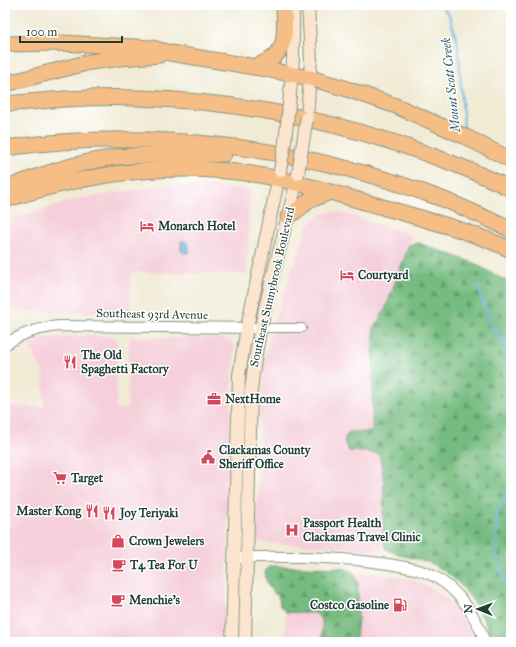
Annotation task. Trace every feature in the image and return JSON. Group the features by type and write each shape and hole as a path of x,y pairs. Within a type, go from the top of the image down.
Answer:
{"highway":[{"path":"256,67 276,55 281,48 284,31 284,5"},
{"path":"5,44 62,43 152,48 170,53 256,67 310,78 396,106 464,136 511,160"},
{"path":"5,84 90,62 170,53"},
{"path":"5,104 49,100 137,98 190,101 274,112 346,129 395,143 454,164 511,189"},
{"path":"5,148 61,142 148,140 236,147 275,153 337,166 389,181 434,196 511,230"},
{"path":"5,189 35,177 86,162 128,156 275,153"},
{"path":"5,200 76,180 140,171 190,168 279,175 297,179 330,192 441,224 511,250"},
{"path":"288,217 310,200 330,192"}],"main road":[{"name":"Southeast Sunnybrook Boulevard","path":"232,642 233,558 240,375 247,328 286,142 292,74 292,5"},
{"name":"Southeast Sunnybrook Boulevard","path":"245,642 246,557 253,373 261,328 297,179 305,139 311,60 308,5"},
{"path":"238,413 242,419 244,436 250,441"}],"street":[{"name":"Southeast 93rd Avenue","path":"5,345 15,338 35,330 59,326 302,328"},
{"path":"233,558 338,558 384,563 424,572 436,577 453,589 461,598 469,608 485,642"}],"shaded area":[{"path":"166,185 188,185 250,190 247,274 132,273 130,276 131,313 5,311 5,221 78,199"},
{"path":"333,212 342,213 412,235 385,310 374,327 372,432 349,432 349,451 379,454 384,479 383,552 341,547 261,543 256,539 261,391 264,362 268,344 278,309 308,225 318,216"},
{"path":"96,335 113,336 117,338 116,409 127,409 129,340 132,337 221,338 230,340 234,345 235,352 231,399 225,642 5,642 5,406 44,407 43,371 29,347 30,342 33,339"},
{"path":"354,573 383,574 411,579 435,590 457,607 475,642 352,642 356,638 358,583"},
{"path":"286,612 316,613 322,620 322,642 285,642"}],"green space":[{"path":"418,243 474,263 511,284 511,540 509,563 511,586 511,642 494,642 477,607 454,578 432,564 386,549 383,538 384,479 379,454 349,451 345,444 345,437 349,432 372,432 374,327 385,310 409,245"},
{"path":"270,566 344,568 354,573 358,583 358,619 356,638 352,642 322,642 322,621 316,613 286,612 280,606 279,598 267,584 265,572"}],"water":[{"path":"181,241 186,241 189,244 189,253 184,253 181,250"}],"waterway":[{"name":"Mount Scott Creek","path":"441,5 449,15 458,43 464,129"},
{"name":"Mount Scott Creek","path":"478,287 491,327 505,342 511,385"},
{"name":"Mount Scott Creek","path":"511,482 496,520 497,558 511,600"}],"place":[{"name":"Monarch Hotel","path":"147,226"},
{"name":"Courtyard","path":"347,275"},
{"name":"The Old Spaghetti Factory","path":"70,362"},
{"name":"NextHome","path":"214,399"},
{"name":"Clackamas County Sheriff Office","path":"208,457"},
{"name":"Target","path":"60,478"},
{"name":"Master Kong","path":"92,511"},
{"name":"Joy Teriyaki","path":"109,513"},
{"name":"Passport Health Clackamas Travel Clinic","path":"292,530"},
{"name":"Crown Jewelers","path":"118,541"},
{"name":"T4 Tea For U","path":"119,565"},
{"name":"Menchie's","path":"118,600"},
{"name":"Costco Gasoline","path":"400,605"}]}
